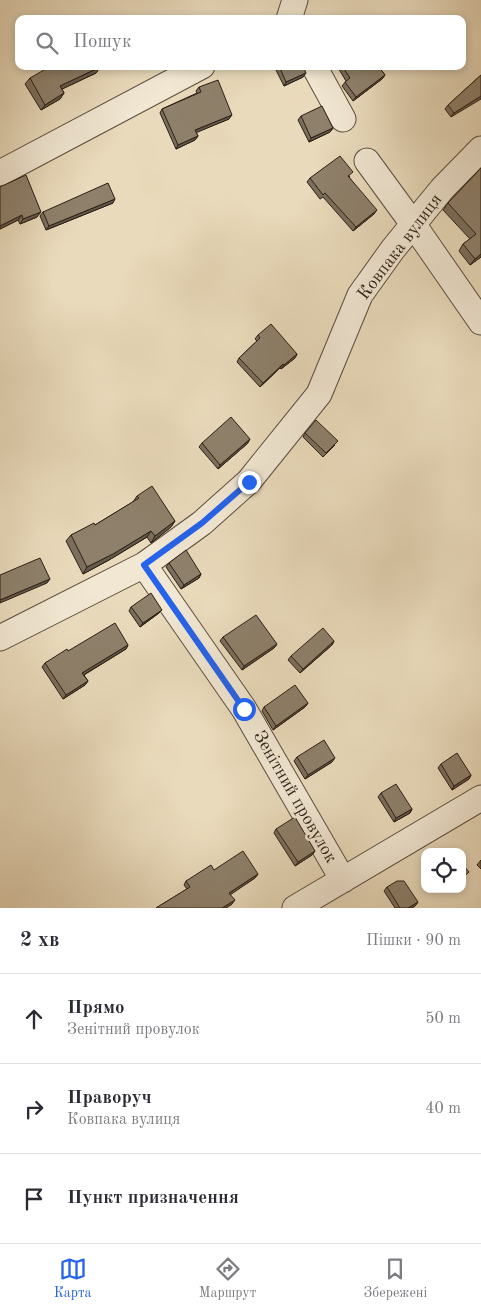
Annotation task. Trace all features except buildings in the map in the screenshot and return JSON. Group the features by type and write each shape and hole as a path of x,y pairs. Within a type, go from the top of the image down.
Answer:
{"street":[{"path":"290,15 295,0"},
{"path":"0,173 194,70"},
{"path":"316,70 343,119"},
{"name":"Ковпака вулиця","path":"0,638 144,565 202,523 249,482 319,394 360,295 393,249 442,189 481,149"},
{"path":"367,161 481,322"},
{"name":"Зенітний провулок","path":"144,565 244,709 343,880"},
{"path":"295,908 481,798"}],"route":[{"path":"244,709 144,565 202,523 249,482"}]}
